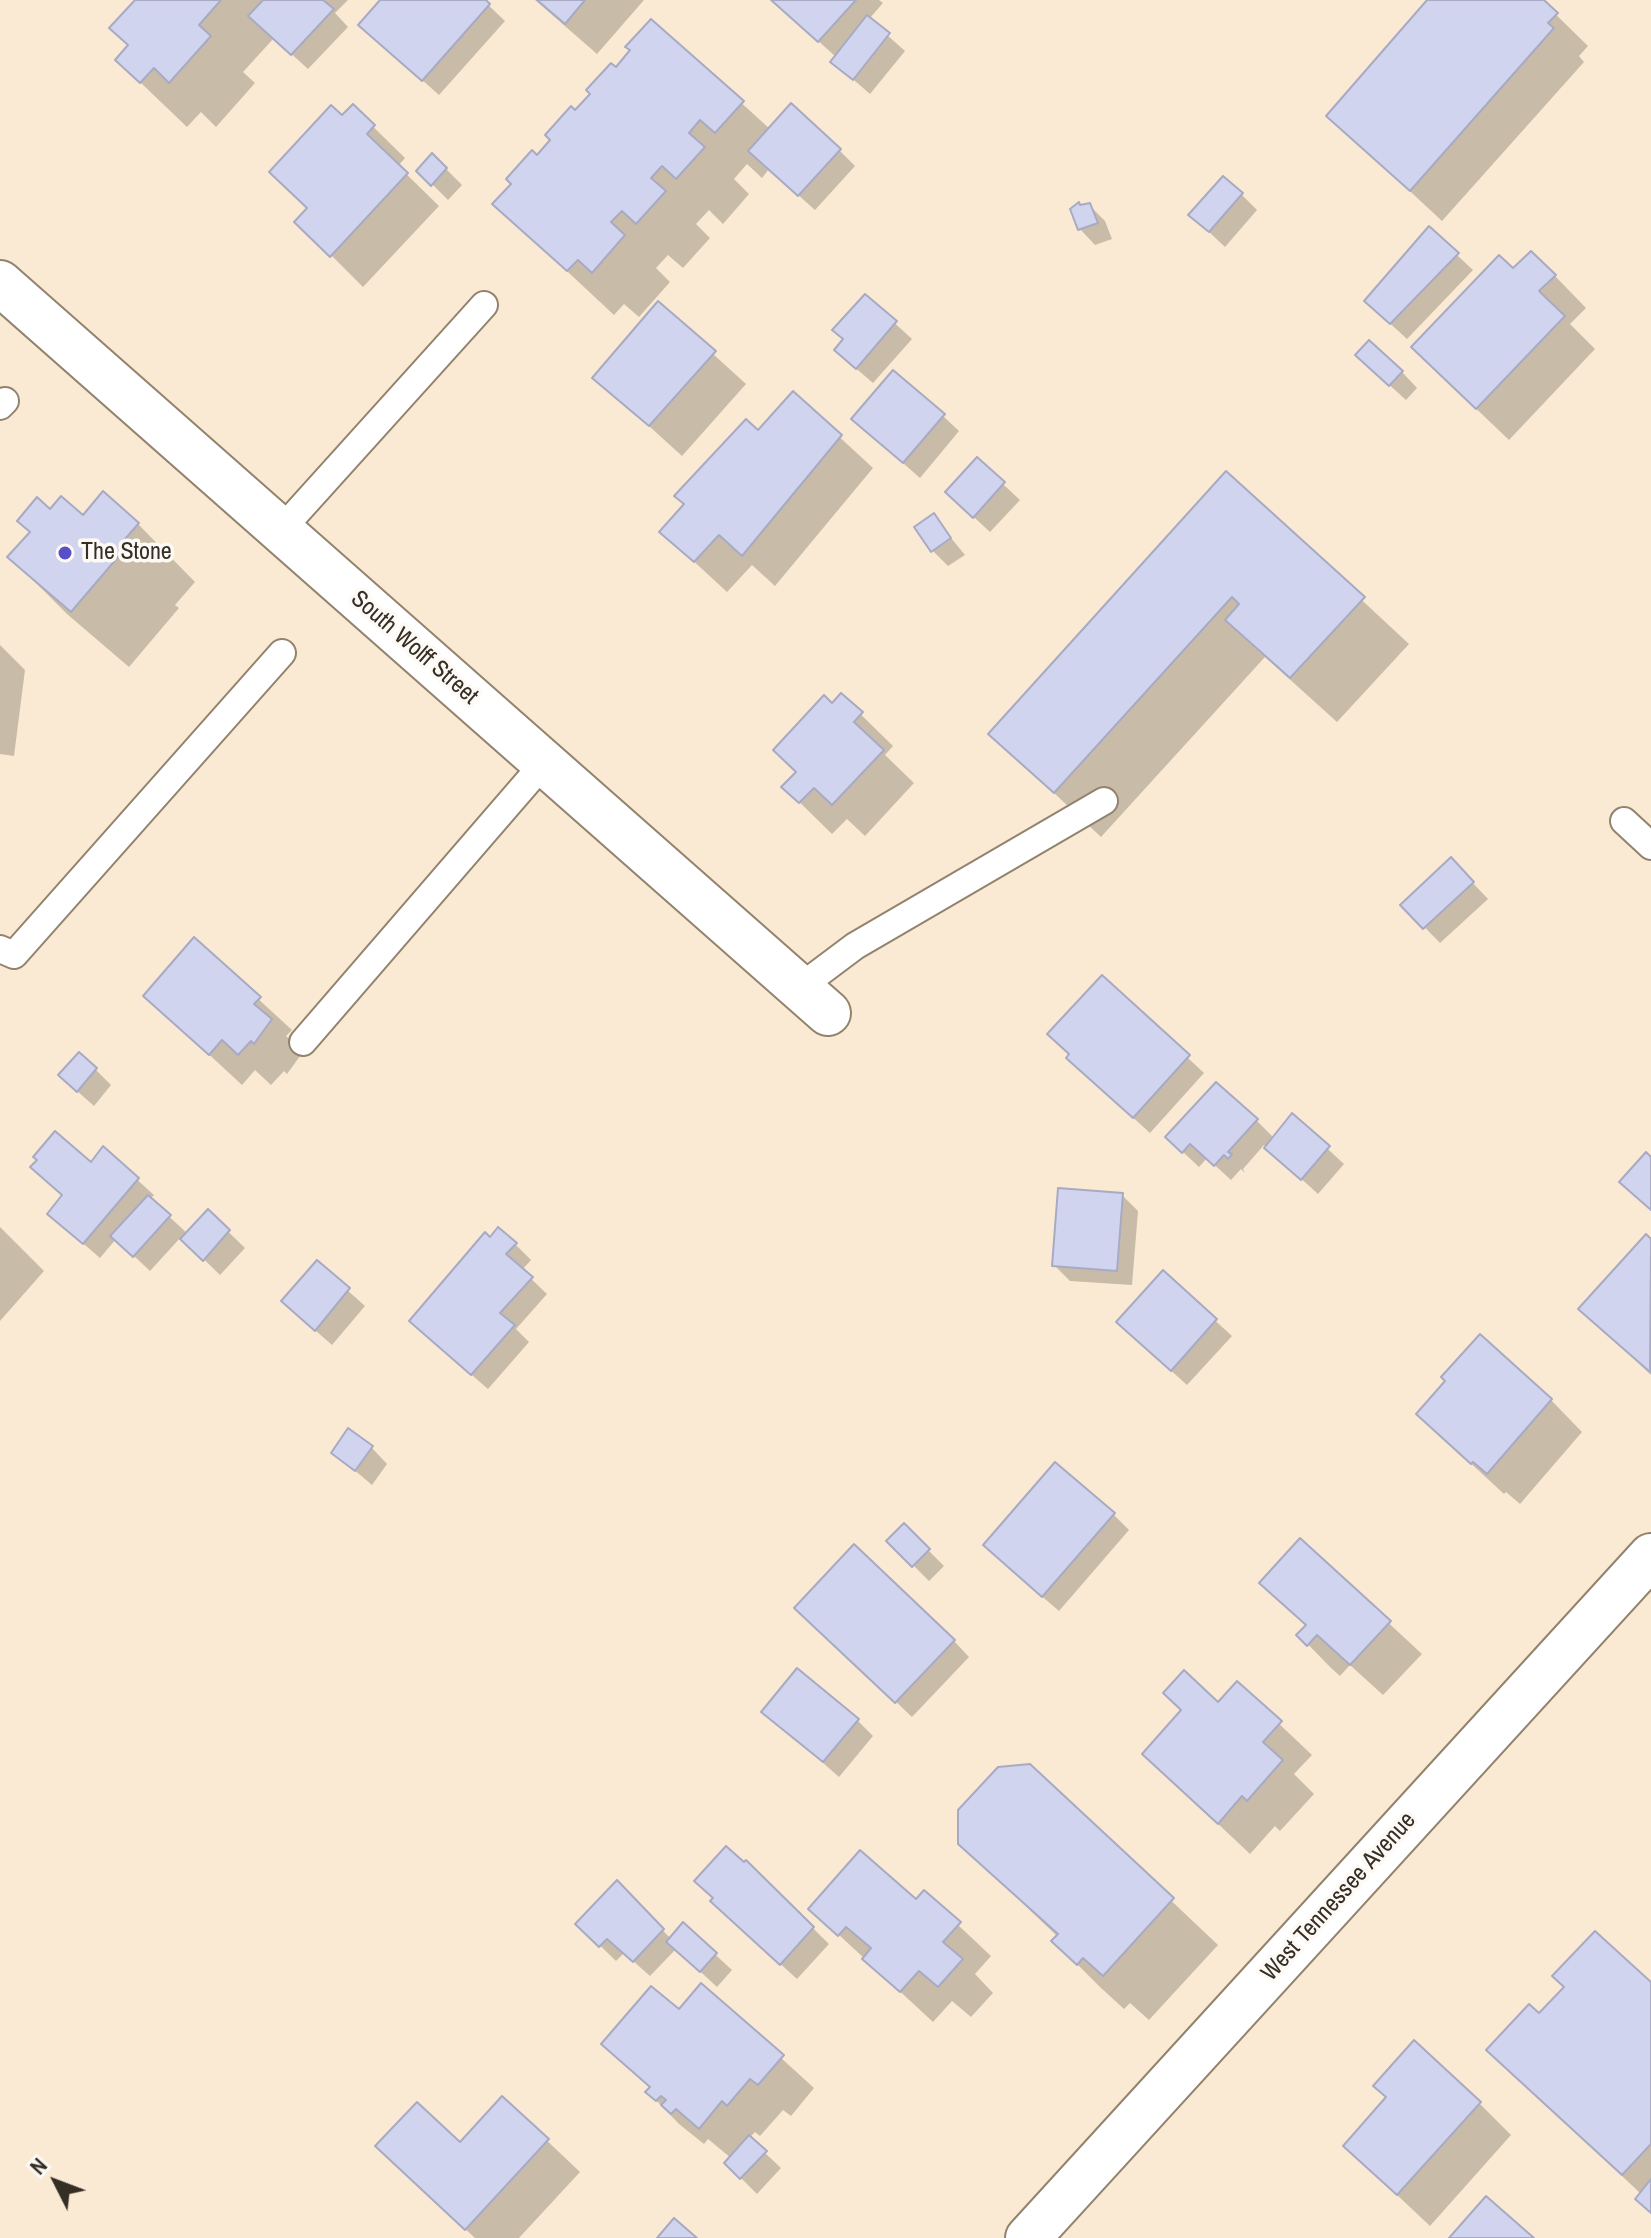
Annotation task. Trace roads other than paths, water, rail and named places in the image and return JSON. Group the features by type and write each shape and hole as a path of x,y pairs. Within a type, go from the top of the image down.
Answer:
{"street":[{"name":"South Wolff Street","path":"0,283 813,1001"},
{"name":"West Tennessee Avenue","path":"1028,2238 1651,1556"}],"lane":[{"path":"281,530 484,305"},
{"path":"0,949 14,955 282,653"},
{"path":"303,1042 544,763"},
{"path":"813,1001 855,946 1104,801"},
{"path":"1624,821 1651,846"}],"place":[{"name":"The Stone","path":"65,553"}]}
